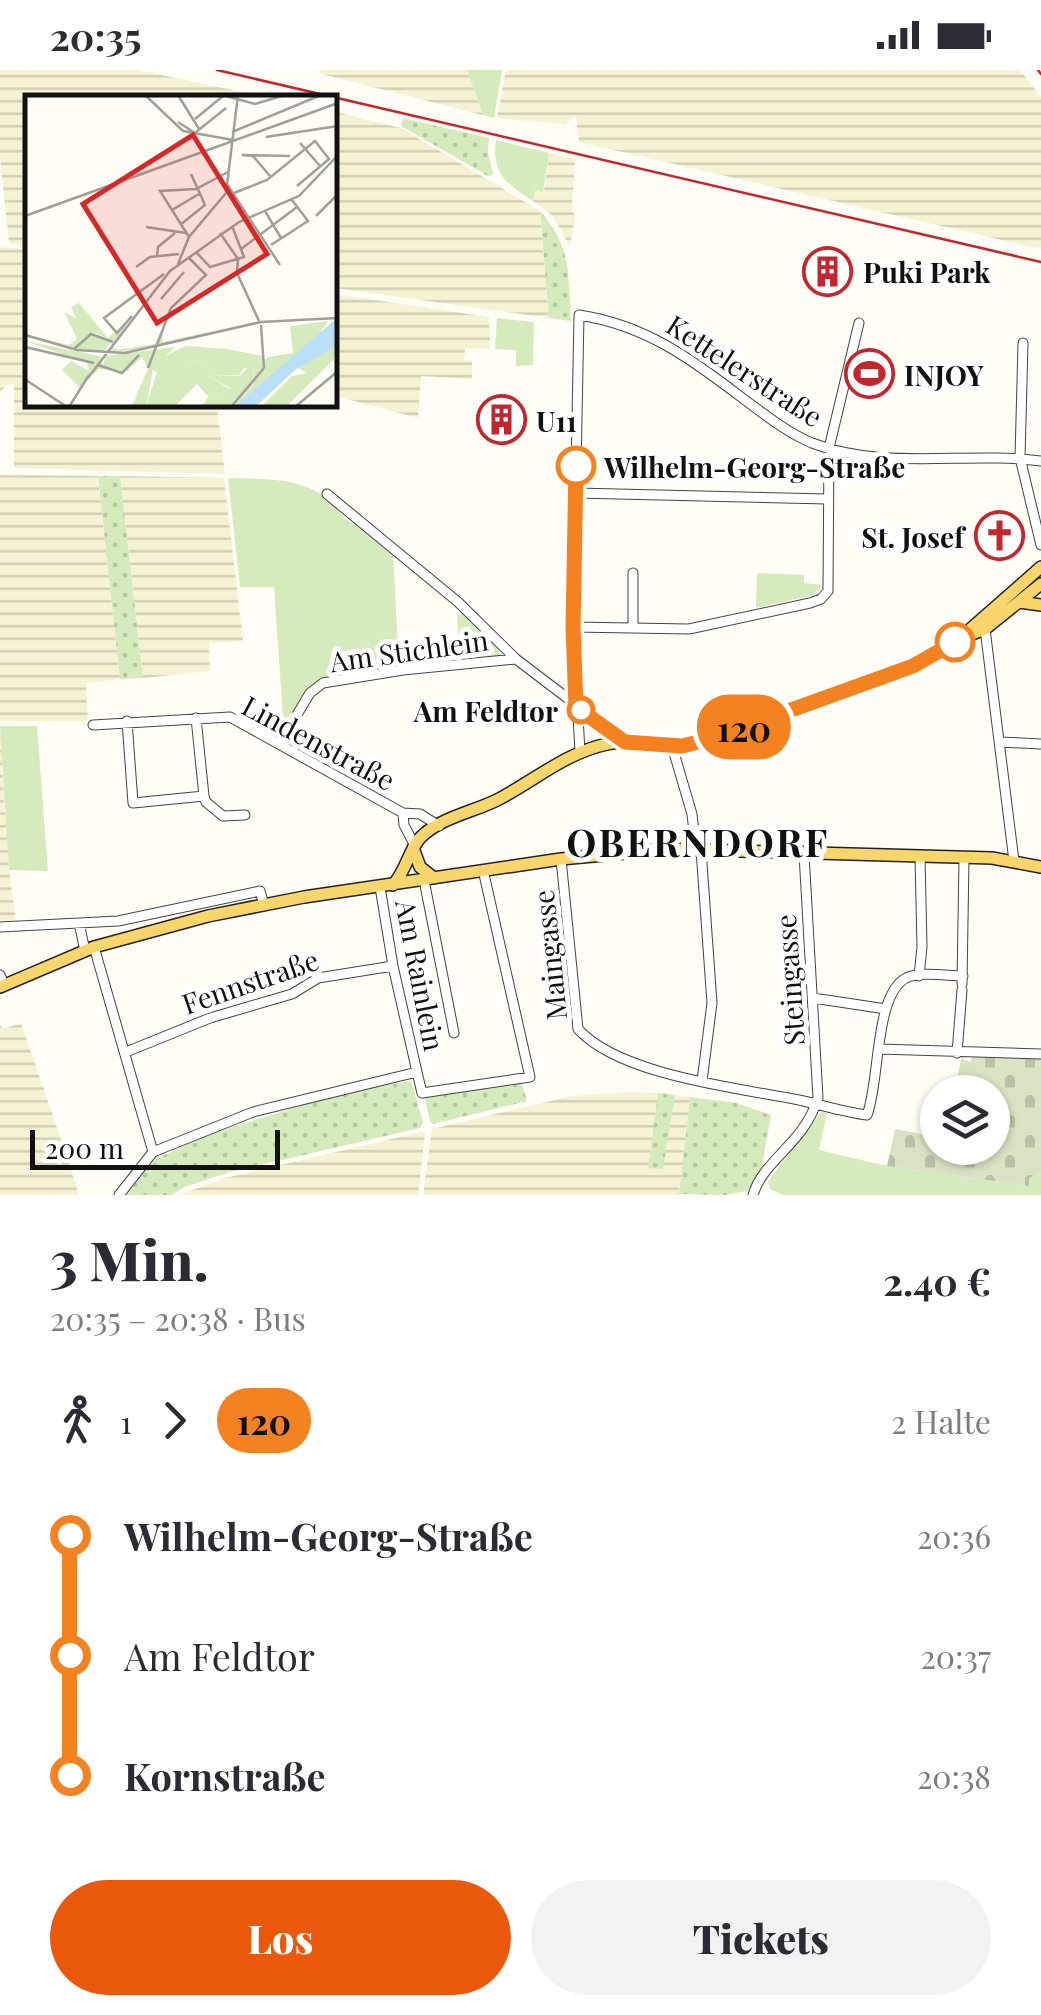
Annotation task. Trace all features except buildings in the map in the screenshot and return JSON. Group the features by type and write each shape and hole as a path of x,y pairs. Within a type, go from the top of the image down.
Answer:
{"main road":[{"path":"958,640 1041,568"},
{"path":"386,886 400,877 423,835 498,800 580,752 625,742 672,746 708,740 913,666 985,629 1041,584"},
{"path":"1019,602 1041,605"},
{"path":"414,847 420,867 429,879"},
{"path":"1,983 90,949 208,916 560,859 648,850 698,850 964,858 1041,867"}],"street":[{"name":"Kettelerstraße","path":"576,493 580,314 619,322 657,338 685,354 788,431 829,448 888,458 1041,461"},
{"name":"Kettelerstraße","path":"829,448 858,323"},
{"path":"1023,342 1020,458 1041,545"},
{"path":"573,627 703,627 821,599 828,591 829,448"},
{"path":"580,752 573,627 576,493 827,499"},
{"path":"327,494 458,602 516,659 625,742"},
{"path":"632,627 633,573"},
{"path":"985,629 1014,861"},
{"name":"Am Stichlein","path":"280,744 310,693 323,683 403,670 516,659"},
{"name":"Lindenstraße","path":"92,724 230,717 403,813 420,814 439,826"},
{"path":"196,718 206,802 224,816 245,815"},
{"path":"126,722 133,803 204,796"},
{"path":"1000,742 1041,744"},
{"path":"672,746 698,850 712,1002 702,1081"},
{"name":"Lindenstraße","path":"403,813 414,847"},
{"name":"Steingasse","path":"804,854 816,1104"},
{"path":"919,976 920,857"},
{"path":"957,1052 964,858"},
{"name":"Maingasse","path":"560,859 578,1029 593,1045 613,1055 702,1081 868,1115 879,1048"},
{"path":"119,1195 153,1152 254,1112 418,1072 422,1093 530,1077 483,870"},
{"path":"429,879 454,1033"},
{"name":"Am Rainlein","path":"386,886 393,966 418,1072"},
{"path":"0,928 130,919 260,891 264,904"},
{"path":"80,924 126,1052 153,1152"},
{"name":"Fennstraße","path":"126,1052 210,1018 292,994 318,978 393,966"},
{"path":"962,983 908,976 886,1009 879,1048 1041,1054"},
{"path":"813,998 886,1009"},
{"path":"752,1195 760,1180 803,1132 816,1104"}],"shaded area":[{"path":"0,70 138,70 257,95 25,95 25,245 9,243 0,156"},
{"path":"319,70 467,70 483,115 321,74"},
{"path":"506,70 1020,70 1041,97 1041,249 579,142 576,116 565,124 497,118"},
{"path":"338,113 401,128 540,211 549,318 338,288"},
{"path":"549,153 575,159 575,217 570,247 553,216 533,201 536,189 544,191"},
{"path":"0,247 25,250 25,408 217,408 225,474 14,468 14,384 0,392"},
{"path":"338,294 489,317 490,349 465,348 464,360 472,361 472,379 421,376 418,418 338,397"},
{"path":"0,475 98,476 120,679 86,683 88,721 0,721"},
{"path":"120,476 224,478 243,641 209,643 210,671 143,678"},
{"path":"0,730 16,924 0,925"},
{"path":"21,1023 79,1195 0,1195 0,1025 3,1029"},
{"path":"658,1093 649,1167 662,1169 675,1095 690,1097 679,1193 686,1195 423,1195 432,1129 572,1096"},
{"path":"425,1134 418,1195 179,1195 225,1178"}],"green space":[{"path":"467,70 502,70 494,118 483,115"},
{"path":"403,118 489,138 493,175 488,176 401,126"},
{"path":"496,140 549,153 543,192 536,189 533,201 503,176 496,161"},
{"path":"540,211 563,249 571,321 549,318"},
{"path":"497,318 534,322 533,365 516,366 516,350 495,349"},
{"path":"98,476 120,476 143,678 120,679"},
{"path":"228,478 278,480 314,490 346,519 363,525 393,552 399,668 362,672 360,649 331,653 332,675 308,688 284,731 274,587 240,587"},
{"path":"757,573 804,575 804,583 822,585 814,595 756,608"},
{"path":"462,611 497,645 498,658 461,663 457,617"},
{"path":"0,726 37,726 48,871 9,870"},
{"path":"972,1057 1041,1057 1041,1173 1029,1178 1029,1186 887,1166 895,1129 920,1134 920,1165 1010,1165 1010,1075 958,1075 961,1058 971,1062"},
{"path":"411,1081 423,1122 420,1128 226,1173 172,1195 120,1195 144,1165 206,1135 346,1092"},
{"path":"521,1081 527,1101 433,1124 430,1121 424,1095"},
{"path":"658,1093 675,1095 663,1169 648,1168"},
{"path":"690,1097 736,1103 771,1115 761,1170 748,1191 679,1194"},
{"path":"821,1112 827,1113 819,1150 887,1166 1028,1186 1029,1178 1041,1173 1041,1195 783,1195 770,1189 768,1181"}],"railway":[{"path":"217,70 324,95"},
{"path":"1038,70 1041,74"},
{"path":"338,98 1041,262"}],"bus line":[{"name":"120","path":"576,466 576,707 625,742 682,746 708,740 913,666 955,642"}],"place":[{"name":"Puki Park","path":"828,271"},
{"name":"INJOY","path":"869,374"},
{"name":"U11","path":"501,420"},
{"name":"Wilhelm-Georg-Straße","path":"576,466"},
{"name":"St. Josef","path":"999,536"},
{"name":"Am Feldtor","path":"581,710"}],"district":[{"name":"OBERNDORF","path":"698,841"}]}
